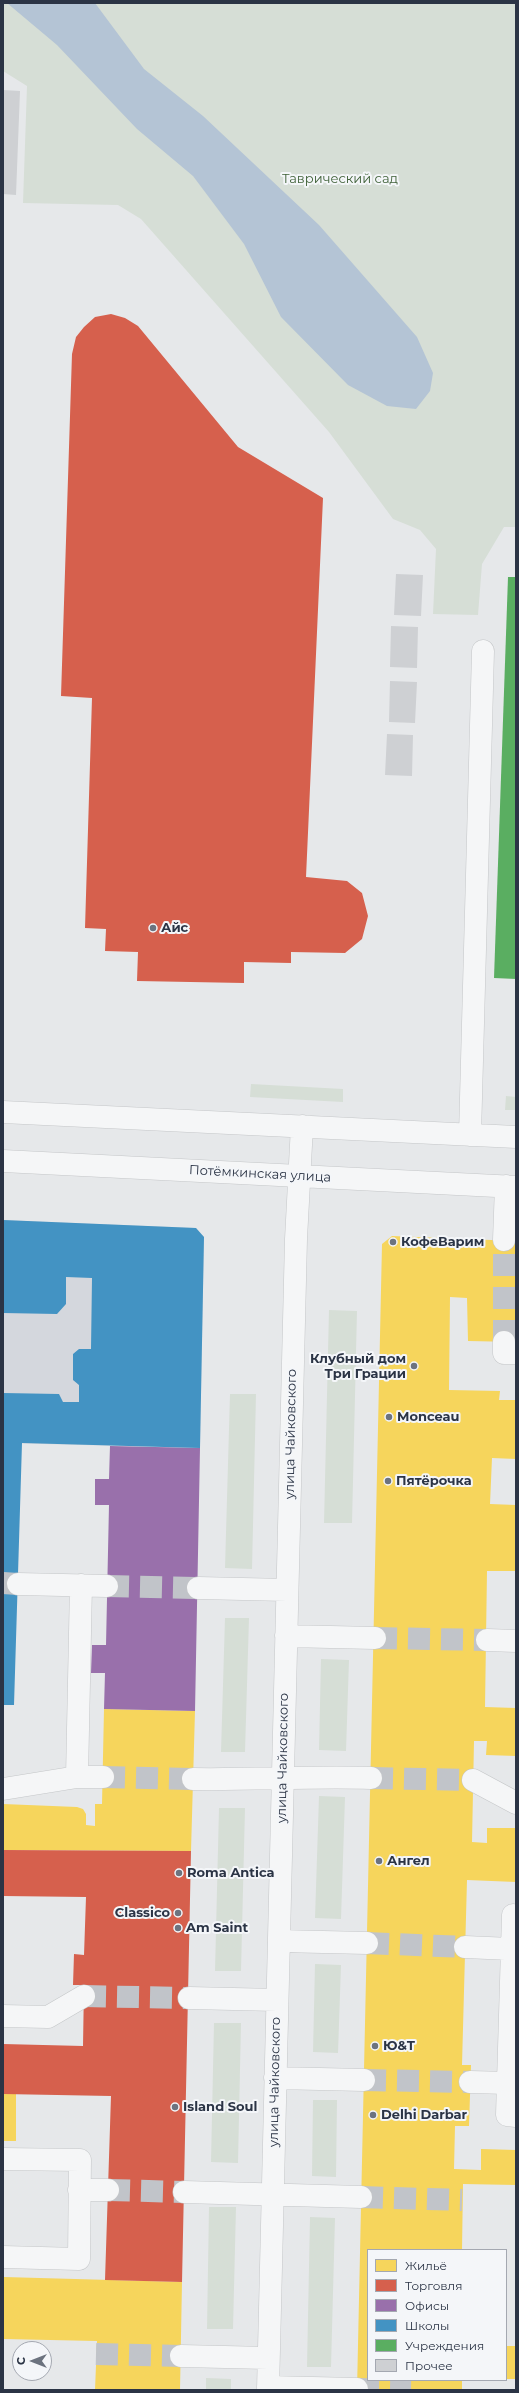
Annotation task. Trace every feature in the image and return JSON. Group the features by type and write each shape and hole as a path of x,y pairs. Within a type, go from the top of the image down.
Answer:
{"street":[{"path":"470,1135 483,651"},
{"path":"3,1112 516,1137"},
{"name":"улица Чайковского","path":"268,2388 287,1590 299,1176 302,1126"},
{"name":"Потёмкинская улица","path":"3,1161 511,1187"},
{"path":"504,1240 511,1187"},
{"path":"18,1584 107,1586"},
{"path":"78,1777 81,1586"},
{"path":"198,1588 287,1590"},
{"path":"286,1636 375,1638"},
{"path":"487,1640 516,1641"},
{"path":"193,1779 246,1780 317,1776 371,1778"},
{"path":"3,1789 78,1777 103,1777"},
{"path":"473,1780 516,1803"},
{"path":"513,1915 507,2115 516,2116"},
{"path":"278,1941 367,1943"},
{"path":"465,1947 511,1949"},
{"path":"3,2016 48,2017 84,1996"},
{"path":"189,1998 277,2000"},
{"path":"275,2078 364,2080"},
{"path":"470,2082 508,2083"},
{"path":"3,2159 80,2160 79,2259 3,2257"},
{"path":"79,2190 108,2190"},
{"path":"184,2192 361,2197"},
{"path":"181,2356 268,2358"},
{"path":"268,2388 357,2388"}],"shaded area":[{"path":"3,1220 196,1228 204,1237 200,1448 3,1443"}],"green space":[{"name":"Таврический сад","path":"3,3 516,3 516,527 504,527 482,564 478,615 433,614 436,549 420,530 393,519 329,432 141,219 118,205 23,203 27,86 3,71"},
{"path":"251,1084 343,1089 343,1102 250,1097"},
{"path":"506,1096 516,1097 516,1110 505,1110"},
{"path":"329,1310 357,1311 352,1523 324,1523"},
{"path":"230,1394 256,1394 252,1569 225,1568"},
{"path":"225,1618 249,1618 245,1752 221,1752"},
{"path":"321,1659 349,1660 346,1751 319,1750"},
{"path":"319,1796 345,1797 341,1919 315,1918"},
{"path":"219,1808 245,1808 241,1971 215,1971"},
{"path":"315,1964 341,1965 338,2053 313,2052"},
{"path":"214,2023 241,2023 238,2163 211,2162"},
{"path":"313,2100 337,2100 336,2177 312,2176"},
{"path":"209,2207 236,2207 233,2329 207,2329"},
{"path":"310,2217 335,2218 331,2367 307,2367"},
{"path":"206,2378 231,2379 231,2390 206,2390"}],"water":[{"path":"7,3 95,3 144,69 203,116 319,225 417,337 433,373 430,391 416,409 387,406 348,385 281,317 244,244 193,176 137,129 57,45"}],"building: Жильё":[{"path":"392,1236 516,1241 516,1342 468,1341 467,1298 450,1297 449,1390 500,1391 499,1400 516,1400 516,1459 492,1458 490,1504 516,1505 516,1571 487,1571 485,1707 516,1708 516,1756 486,1755 487,1741 474,1741 472,1842 487,1843 487,1828 516,1828 516,1882 467,1880 462,2065 471,2065 469,2126 455,2126 454,2169 481,2170 481,2149 516,2150 516,2185 463,2184 462,2249 367,2249 367,2381 462,2381 462,2390 357,2390 382,1244"},
{"path":"104,1709 195,1711 191,1851 3,1850 3,1804 77,1807 83,1809 86,1814 86,1825 95,1826 95,1804 102,1804"},
{"path":"3,2094 16,2094 16,2141 3,2141"},
{"path":"4,2277 182,2282 180,2390 95,2390 97,2341 3,2339"},
{"path":"507,2346 516,2346 516,2379 507,2379"}],"building: Торговля":[{"path":"111,314 125,318 138,326 238,447 323,498 306,877 347,881 362,893 368,916 362,939 345,953 291,952 291,963 244,962 244,983 137,981 138,952 105,951 106,929 85,928 92,698 61,696 72,354 76,337 84,327 95,317"},
{"path":"3,1850 191,1851 182,2282 105,2280 111,2096 3,2094 3,2044 83,2046 84,1985 73,1985 74,1954 84,1955 86,1897 3,1896"}],"building: Офисы":[{"path":"110,1446 200,1448 195,1711 104,1709 105,1673 91,1673 92,1645 106,1645 109,1505 95,1505 95,1479 109,1479"}],"building: Школы":[{"path":"3,1220 196,1228 204,1237 200,1448 22,1443 14,1705 3,1705 3,1393 59,1394 63,1402 79,1402 79,1385 73,1380 73,1354 79,1349 91,1349 92,1278 66,1277 66,1304 57,1314 3,1313"}],"building: Учреждения":[{"path":"508,577 516,577 516,979 494,978"}],"building: Прочее":[{"path":"3,90 20,91 16,195 3,194"},
{"path":"396,574 423,575 421,616 394,615"},
{"path":"391,626 418,627 417,668 390,667"},
{"path":"390,681 417,682 415,723 389,722"},
{"path":"387,734 413,735 412,776 385,775"}],"tunnel":[{"path":"504,1240 504,1342"},
{"path":"3,1583 18,1584"},
{"path":"107,1586 198,1588"},
{"path":"375,1638 487,1640"},
{"path":"103,1777 193,1779"},
{"path":"371,1778 473,1780"},
{"path":"367,1943 465,1947"},
{"path":"84,1996 189,1998"},
{"path":"364,2080 470,2082"},
{"path":"108,2190 184,2192"},
{"path":"361,2197 462,2200"},
{"path":"96,2354 181,2356"},
{"path":"357,2389 411,2390"}],"place":[{"name":"Айс","path":"153,928"},
{"name":"КофеВарим","path":"393,1242"},
{"name":"Клубный дом Три Грации","path":"414,1366"},
{"name":"Monceau","path":"389,1417"},
{"name":"Пятёрочка","path":"388,1481"},
{"name":"Ангел","path":"379,1861"},
{"name":"Roma Antica","path":"179,1873"},
{"name":"Classico","path":"178,1913"},
{"name":"Am Saint","path":"178,1928"},
{"name":"Ю&Т","path":"375,2046"},
{"name":"Island Soul","path":"175,2107"},
{"name":"Delhi Darbar","path":"373,2115"}]}
